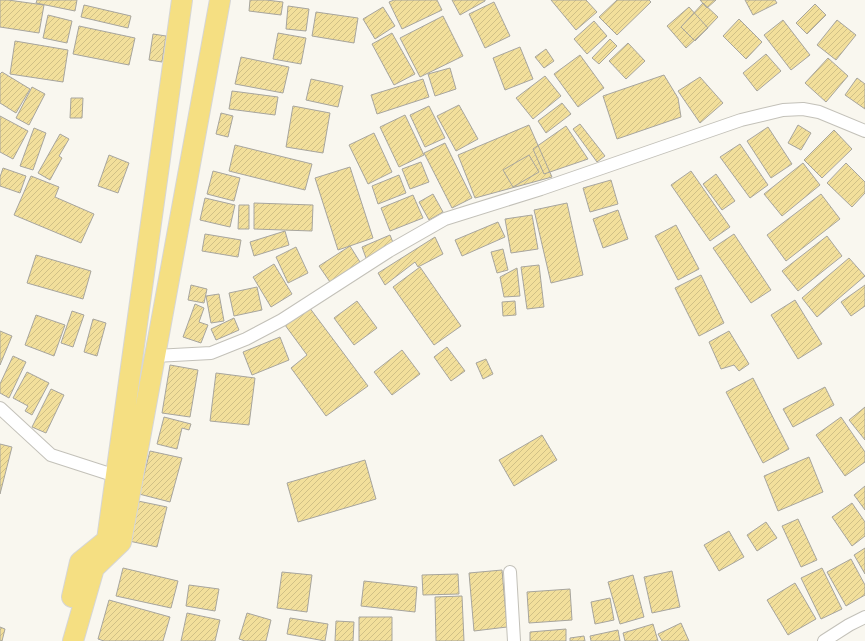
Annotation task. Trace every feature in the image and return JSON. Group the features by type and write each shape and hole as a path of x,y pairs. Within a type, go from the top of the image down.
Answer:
{"main road":[{"path":"114,541 116,476 182,0"},
{"path":"59,641 71,602 87,565 114,541 155,356 220,0"},
{"path":"73,641 87,565"}],"street":[{"path":"155,356 211,354 246,339 282,320 389,251 445,219 541,189 741,120 783,110 803,109 819,112 865,131"},
{"path":"0,408 51,456 116,476"},
{"path":"510,572 514,641"},
{"path":"824,641 865,617"}],"building":[{"path":"0,0 44,5 39,33 0,27"},
{"path":"37,0 77,0 75,11 36,3"},
{"path":"250,0 283,2 281,15 249,11"},
{"path":"394,0 437,0 442,10 402,29 389,2"},
{"path":"452,0 485,0 485,1 460,15"},
{"path":"551,0 586,0 597,12 576,30"},
{"path":"617,0 649,0 651,2 617,35 599,17"},
{"path":"700,0 716,0 707,8"},
{"path":"745,0 775,0 777,3 753,15"},
{"path":"494,2 510,36 485,48 469,14"},
{"path":"703,3 718,17 695,41 681,27"},
{"path":"815,4 826,15 807,34 796,23"},
{"path":"84,5 131,16 128,28 81,17"},
{"path":"288,6 309,9 306,31 286,29"},
{"path":"383,7 395,26 375,39 363,19"},
{"path":"689,7 708,28 686,48 667,26"},
{"path":"316,12 358,18 354,43 312,36"},
{"path":"48,15 72,21 67,43 43,38"},
{"path":"443,16 463,56 420,77 400,38"},
{"path":"739,19 762,42 746,59 723,36"},
{"path":"783,20 810,55 791,70 764,35"},
{"path":"837,20 856,35 836,60 817,45"},
{"path":"594,21 607,36 587,54 574,39"},
{"path":"79,26 135,38 129,65 73,54"},
{"path":"278,33 306,38 301,64 273,59"},
{"path":"392,33 415,74 394,85 372,44"},
{"path":"153,34 166,36 162,62 149,60"},
{"path":"610,39 617,46 599,64 592,58"},
{"path":"15,41 68,50 63,82 10,74"},
{"path":"628,43 645,61 626,79 609,61"},
{"path":"520,47 533,79 505,90 493,58"},
{"path":"546,49 554,61 544,68 535,57"},
{"path":"766,54 781,71 757,91 743,73"},
{"path":"580,55 604,88 578,107 554,74"},
{"path":"241,57 289,67 283,93 235,84"},
{"path":"828,58 848,76 826,102 805,83"},
{"path":"450,68 456,89 435,96 428,74"},
{"path":"2,72 30,89 16,113 0,103 0,74"},
{"path":"664,75 678,98 681,117 617,139 603,96"},
{"path":"545,76 561,96 533,119 516,98"},
{"path":"700,77 723,103 700,123 678,91"},
{"path":"857,78 865,84 865,109 845,95"},
{"path":"311,79 343,86 338,107 306,100"},
{"path":"423,79 429,97 377,114 371,95"},
{"path":"32,87 45,94 29,125 16,118"},
{"path":"232,91 278,97 275,115 229,109"},
{"path":"71,98 83,98 82,118 70,118"},
{"path":"562,103 571,114 546,133 538,121"},
{"path":"459,105 478,139 456,151 437,116"},
{"path":"293,106 330,113 323,153 286,147"},
{"path":"429,106 445,138 425,147 410,115"},
{"path":"221,113 233,116 228,137 216,134"},
{"path":"405,115 424,155 399,167 380,127"},
{"path":"0,116 28,131 13,159 0,152"},
{"path":"580,124 605,156 597,162 573,129"},
{"path":"529,125 552,177 475,198 458,155"},
{"path":"798,125 811,133 801,150 788,143"},
{"path":"566,126 588,159 544,174 533,149"},
{"path":"768,127 792,164 771,178 747,141"},
{"path":"34,128 46,133 33,170 20,166"},
{"path":"834,130 852,149 822,178 804,160"},
{"path":"374,133 392,172 368,184 349,145"},
{"path":"60,134 69,139 59,156 62,158 50,180 38,173"},
{"path":"445,143 472,198 452,208 424,153"},
{"path":"740,144 768,185 750,198 720,157"},
{"path":"235,145 312,164 305,190 229,171"},
{"path":"109,155 129,163 118,193 98,186"},
{"path":"529,155 539,172 513,187 503,170"},
{"path":"421,162 429,182 410,189 402,169"},
{"path":"803,163 820,185 782,216 764,194"},
{"path":"846,163 865,182 865,193 852,207 827,183"},
{"path":"350,167 373,238 338,250 315,178"},
{"path":"3,168 26,176 20,193 0,186 0,177"},
{"path":"213,171 240,178 234,201 207,194"},
{"path":"691,171 730,227 710,241 671,185"},
{"path":"716,174 735,201 722,210 703,184"},
{"path":"399,175 406,193 378,204 372,186"},
{"path":"31,176 59,187 55,197 94,214 81,243 14,215"},
{"path":"611,180 618,204 590,212 583,188"},
{"path":"433,194 443,212 429,220 419,202"},
{"path":"821,194 840,219 786,261 767,235"},
{"path":"413,195 423,218 390,231 381,208"},
{"path":"205,198 235,205 230,227 200,220"},
{"path":"254,203 313,205 312,231 254,229"},
{"path":"567,203 583,275 551,283 534,210"},
{"path":"239,205 249,205 249,229 238,229"},
{"path":"618,210 628,239 603,248 593,219"},
{"path":"532,215 538,249 511,253 505,219"},
{"path":"498,222 505,237 462,256 455,240"},
{"path":"676,225 699,269 678,280 655,236"},
{"path":"285,231 289,245 254,256 250,242"},
{"path":"205,234 241,240 238,257 202,251"},
{"path":"734,234 771,290 751,303 713,248"},
{"path":"390,235 394,245 366,258 362,247"},
{"path":"827,236 842,256 798,291 782,271"},
{"path":"435,237 443,254 418,267 415,262 385,285 378,273"},
{"path":"350,246 360,262 330,282 319,266"},
{"path":"296,247 308,273 288,283 276,257"},
{"path":"503,249 508,270 497,273 491,252"},
{"path":"36,255 91,271 83,299 27,283"},
{"path":"849,258 865,276 817,317 802,298"},
{"path":"274,264 292,294 271,307 253,277"},
{"path":"539,265 544,307 527,309 521,267"},
{"path":"420,267 461,326 434,345 393,287"},
{"path":"517,268 520,296 504,297 500,277"},
{"path":"701,275 724,323 699,336 675,288"},
{"path":"191,285 207,289 204,303 188,300"},
{"path":"865,285 865,306 851,316 841,302"},
{"path":"257,287 262,310 234,316 229,293"},
{"path":"219,294 224,321 211,323 206,296"},
{"path":"795,300 822,344 798,359 771,315"},
{"path":"357,301 377,328 354,345 334,318"},
{"path":"515,301 516,315 503,316 502,302"},
{"path":"195,304 204,308 199,322 208,325 201,343 183,337"},
{"path":"309,307 368,386 326,416 291,368 307,355 285,325"},
{"path":"72,311 84,315 73,347 61,343"},
{"path":"36,315 65,325 54,356 25,345"},
{"path":"234,318 239,330 216,340 211,329"},
{"path":"93,319 106,323 97,356 84,352"},
{"path":"0,331 12,336 0,365"},
{"path":"729,331 749,364 739,371 734,365 721,369 709,342"},
{"path":"280,337 289,360 252,375 243,352"},
{"path":"447,347 465,371 451,381 434,357"},
{"path":"402,350 420,374 392,395 374,372"},
{"path":"13,356 26,362 9,398 0,393 0,384"},
{"path":"486,359 493,374 483,379 476,363"},
{"path":"170,365 198,370 190,417 162,413"},
{"path":"27,372 49,383 32,415 25,411 28,406 13,398"},
{"path":"216,373 255,378 249,425 210,421"},
{"path":"753,378 789,449 763,463 726,392"},
{"path":"825,387 834,405 793,427 783,409"},
{"path":"51,389 64,395 46,433 32,427"},
{"path":"865,407 865,440 849,420"},
{"path":"164,417 191,424 189,430 182,428 177,449 157,444"},
{"path":"841,417 865,452 865,462 845,476 816,435"},
{"path":"542,435 557,460 514,486 499,460"},
{"path":"0,444 12,447 0,494"},
{"path":"150,451 182,458 170,502 139,494"},
{"path":"809,457 823,492 778,511 764,476"},
{"path":"365,460 376,499 298,522 287,483"},
{"path":"865,486 865,510 854,495"},
{"path":"138,501 167,507 157,547 129,541"},
{"path":"852,503 865,522 865,536 852,546 832,517"},
{"path":"798,519 817,560 801,567 782,526"},
{"path":"766,522 777,538 757,551 747,535"},
{"path":"729,531 744,557 719,571 704,545"},
{"path":"865,548 865,574 854,555"},
{"path":"851,559 865,585 865,595 846,606 827,572"},
{"path":"123,568 178,581 171,608 116,596"},
{"path":"822,568 842,609 821,619 801,578"},
{"path":"502,570 507,627 474,631 469,573"},
{"path":"672,571 680,607 652,613 644,577"},
{"path":"282,572 312,575 307,612 277,608"},
{"path":"458,574 459,594 423,595 422,575"},
{"path":"633,575 644,617 620,624 608,582"},
{"path":"364,581 417,587 415,612 361,606"},
{"path":"795,583 816,619 788,635 767,600"},
{"path":"189,585 219,589 215,611 186,606"},
{"path":"570,589 572,620 529,623 527,592"},
{"path":"462,596 464,641 436,641 435,597"},
{"path":"610,598 614,620 595,624 591,602"},
{"path":"109,600 170,617 163,641 104,641 98,639"},
{"path":"187,613 220,620 215,641 181,641"},
{"path":"247,613 271,620 266,641 245,641 239,639"},
{"path":"359,617 392,617 392,641 359,641"},
{"path":"290,618 328,624 325,641 287,634"},
{"path":"336,621 354,622 353,641 335,641"},
{"path":"681,623 689,641 662,641 658,634"},
{"path":"653,624 658,641 625,641 623,633"},
{"path":"0,627 5,629 2,641 0,641"},
{"path":"566,629 566,641 530,641 530,632"},
{"path":"618,630 620,641 591,641 590,636"},
{"path":"584,636 585,641 570,641 570,638"}]}
